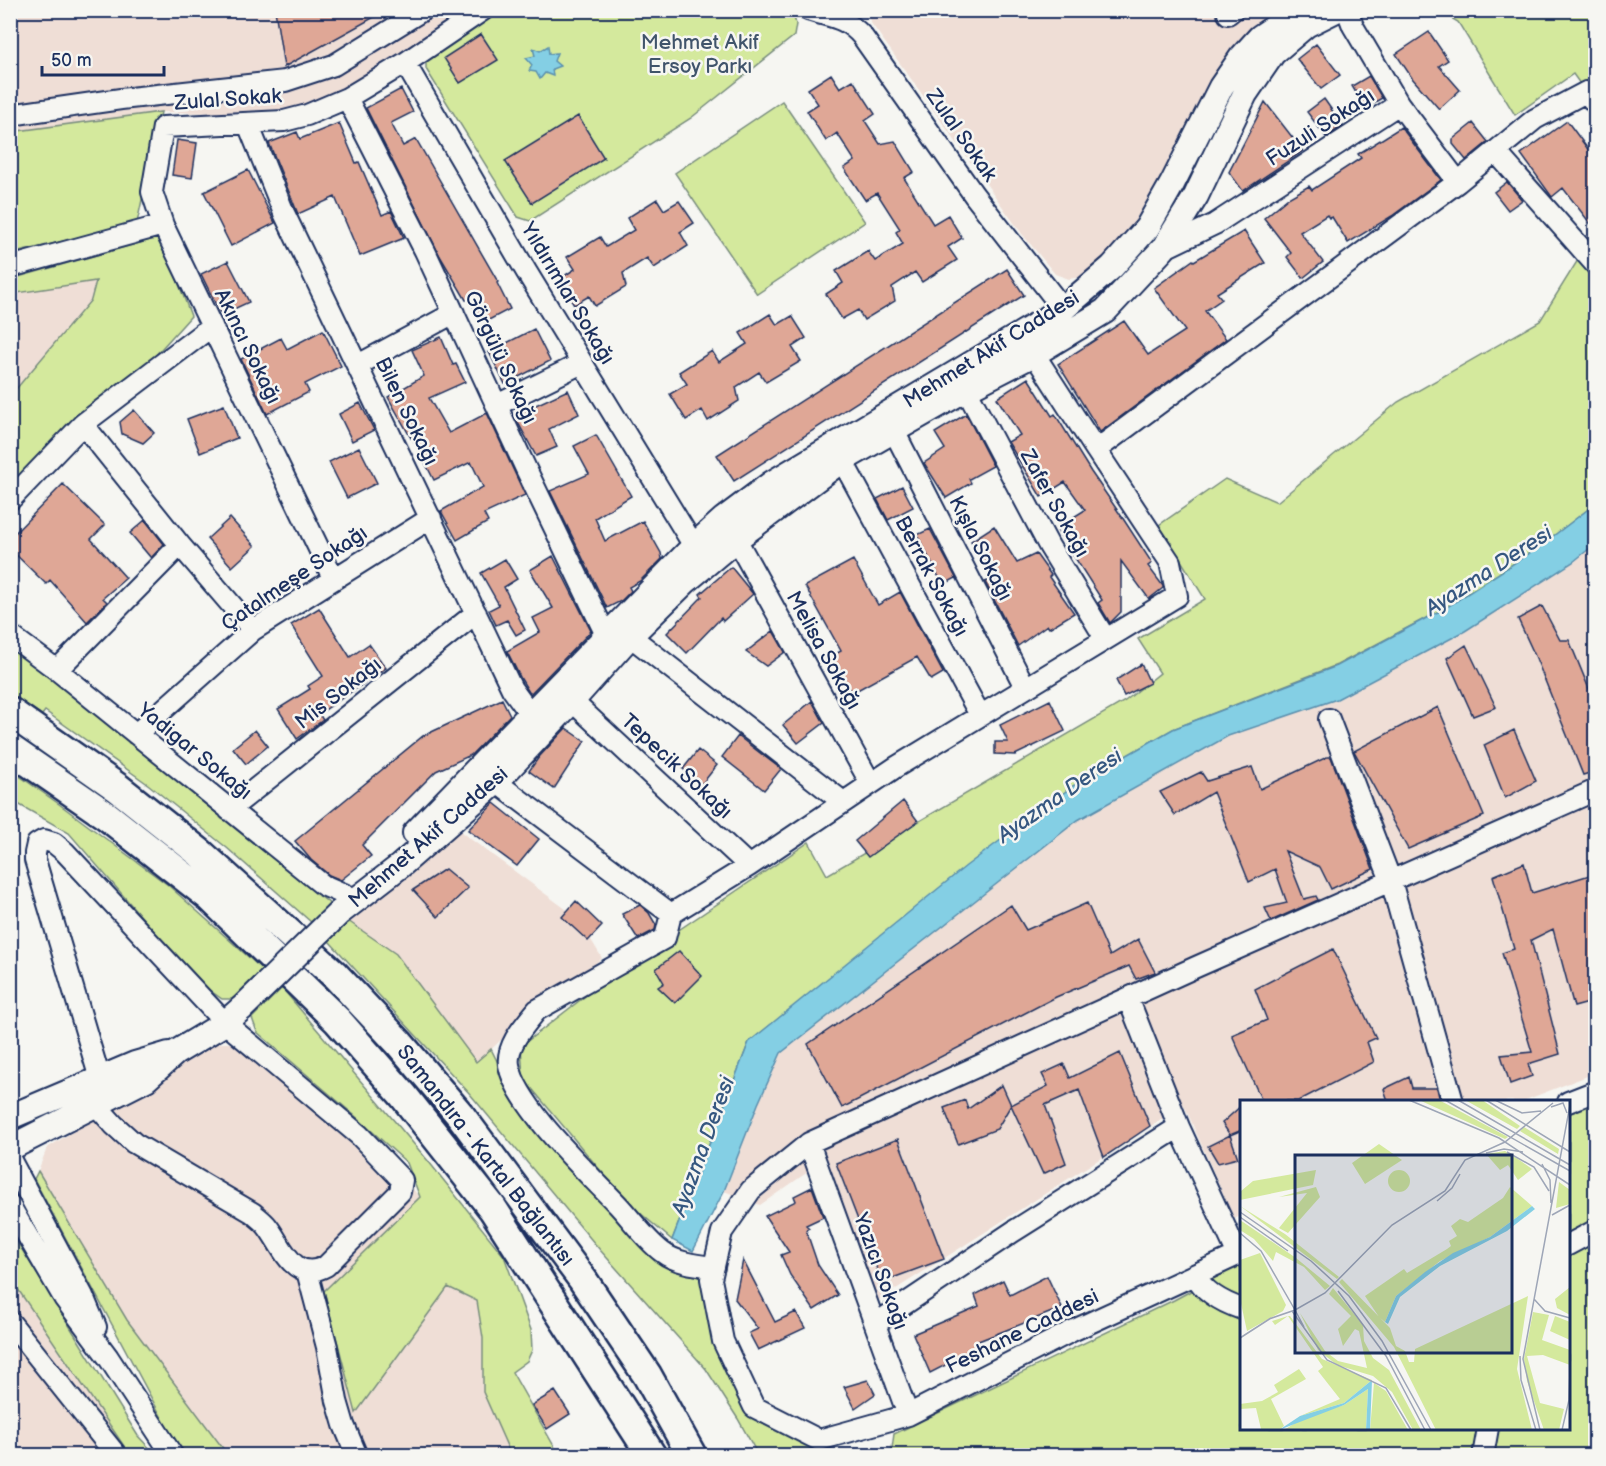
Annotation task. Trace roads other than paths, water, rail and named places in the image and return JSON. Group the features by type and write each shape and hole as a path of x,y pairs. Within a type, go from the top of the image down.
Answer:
{"highway":[{"name":"Samandıra - Kartal Bağlantısı","path":"10,712 118,788 200,854 335,975 399,1043 461,1116 583,1280 647,1375 692,1455"},
{"name":"Samandıra - Kartal Bağlantısı","path":"10,749 107,816 210,897 338,1021 403,1095 493,1209 652,1455"}],"main road":[{"name":"Mehmet Akif Caddesi","path":"346,905 400,866 495,782 573,701 619,637 694,546 724,519 772,483 1034,354 1105,311 1163,249 1196,196 1267,45 1300,10"},
{"name":"Mehmet Akif Caddesi","path":"346,905 531,715 619,637 736,539 886,425 998,346 1063,309 1112,267 1147,228 1221,87 1241,58 1335,10"},
{"path":"998,346 1034,354"},
{"path":"10,1148 146,1079 175,1053 234,1015 346,905"},
{"path":"10,1117 135,1064 175,1053"}],"street":[{"path":"10,115 120,99 285,81 334,65 423,10"},
{"name":"Zulal Sokak","path":"163,127 284,121 307,115 347,98 405,63 483,10"},
{"name":"Zulal Sokak","path":"808,10 846,15 974,195 1063,309"},
{"path":"1347,10 1353,26 1400,104"},
{"name":"Yıldırımlar Sokağı","path":"405,63 526,271 694,546"},
{"path":"1096,450 1458,182 1535,120 1586,92 1596,104"},
{"name":"Görgülü Sokağı","path":"347,98 425,250 497,405 619,637"},
{"name":"Fuzuli Sokağı","path":"1163,249 1215,224 1400,104 1458,182"},
{"name":"Bilen Sokağı","path":"248,124 284,213 476,614 512,689 531,715"},
{"name":"Akıncı Sokağı","path":"163,127 152,192 163,225 333,578"},
{"path":"1496,152 1596,265"},
{"path":"1196,196 1215,224"},
{"path":"10,267 163,225"},
{"path":"358,365 454,313"},
{"path":"10,500 82,424 212,326"},
{"path":"1034,354 1170,562 1177,596 980,715 843,802 749,866 671,914 665,938 537,1010 523,1027 510,1050 509,1063 513,1081 536,1117 662,1253 691,1265 714,1267 722,1232 751,1190 809,1143 1596,790"},
{"path":"497,405 582,363"},
{"name":"Zafer Sokağı","path":"966,389 1049,546 1105,638"},
{"path":"82,424 180,545 253,630"},
{"name":"Kışla Sokağı","path":"886,425 1025,687"},
{"name":"Berrak Sokağı","path":"842,460 980,715"},
{"name":"Çatalmeşe Sokağı","path":"136,734 253,630 431,518"},
{"name":"Melisa Sokağı","path":"736,539 871,784"},
{"path":"57,670 180,545"},
{"name":"Mis Sokağı","path":"230,810 476,614"},
{"name":"Yadigar Sokağı","path":"10,635 57,670 346,905"},
{"path":"619,637 843,802"},
{"name":"Tepecik Sokağı","path":"573,701 749,866"},
{"path":"1329,718 1391,881 1453,1100"},
{"path":"495,782 671,914"},
{"path":"96,1104 134,1143 253,1213 268,1226 292,1263 299,1269 316,1271 326,1266 400,1192 402,1180 359,1135 65,852 54,843 44,840 37,844 35,860 100,1078"},
{"path":"1128,998 1179,1127 1240,1254"},
{"path":"1570,1102 1596,1091"},
{"path":"875,1324 1014,1231 1179,1127"},
{"name":"Yazıcı Sokağı","path":"809,1143 908,1415"},
{"path":"10,1159 83,1296 108,1357"},
{"path":"10,1206 64,1298 108,1357 173,1455"},
{"path":"1570,1244 1596,1230"},
{"name":"Feshane Caddesi","path":"714,1267 711,1279 723,1341 754,1407 819,1440 908,1415 1072,1331 1240,1254"},
{"path":"307,1271 327,1347 337,1401 357,1455"},
{"path":"1195,1275 1200,1284 1225,1303 1240,1308"},
{"path":"10,1322 117,1455"},
{"path":"1483,1455 1488,1430"}],"water":[{"path":"548,46 549,54 557,53 554,61 560,66 552,69 553,76 545,73 540,79 536,72 529,71 532,65 526,58 535,56 533,48 540,51"},
{"path":"1595,504 1595,544 1573,562 1465,631 1337,699 1228,736 1078,820 781,1053 724,1191 693,1251 672,1240 749,1042 966,866 1073,786 1173,729 1337,666 1447,607 1539,547"}],"park label":[{"name":"Mehmet Akif Ersoy Parkı","path":"700,54"}],"water label":[{"name":"Ayazma Deresi","path":"1488,570"},
{"name":"Ayazma Deresi","path":"1059,795"},
{"name":"Ayazma Deresi","path":"702,1146"}]}
